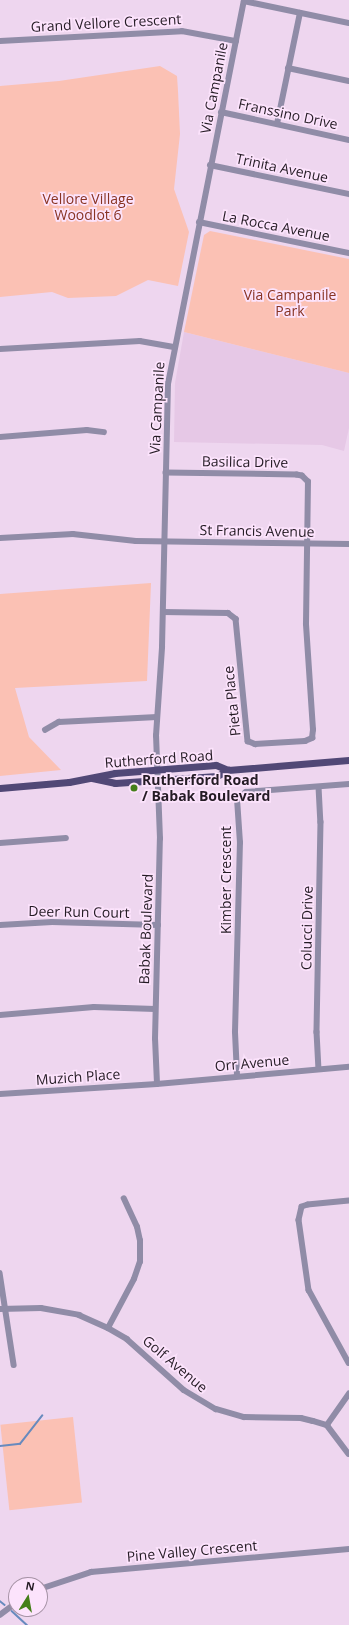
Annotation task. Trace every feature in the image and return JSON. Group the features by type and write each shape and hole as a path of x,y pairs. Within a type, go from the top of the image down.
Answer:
{"main road":[{"name":"Rutherford Road","path":"0,788 92,778 115,773 157,775 216,765 228,770 349,760"}],"street":[{"path":"244,1 349,23"},
{"name":"Via Campanile","path":"157,775 157,717 163,612 168,384 173,347 244,1"},
{"path":"277,124 300,13"},
{"name":"Grand Vellore Crescent","path":"0,41 182,31 236,41"},
{"path":"288,68 349,81"},
{"name":"Franssino Drive","path":"221,112 349,140"},
{"name":"Trinita Avenue","path":"210,166 349,194"},
{"name":"La Rocca Avenue","path":"199,222 349,253"},
{"path":"0,349 140,341 173,347"},
{"path":"0,437 87,430 104,432"},
{"name":"Basilica Drive","path":"166,473 302,476 308,482 308,544"},
{"name":"St Francis Avenue","path":"0,538 73,534 127,541 349,544"},
{"name":"Pieta Place","path":"163,612 232,615 237,624 246,738 255,744 309,740 313,730 306,638 308,544"},
{"path":"45,730 59,722 157,717"},
{"name":"Babak Boulevard","path":"157,775 160,839 156,1009 157,1084"},
{"name":"Kimber Crescent","path":"237,1075 235,1032 240,843 237,799 246,792 349,784"},
{"name":"Colucci Drive","path":"319,787 322,822 316,1032 319,1069"},
{"path":"0,843 66,838"},
{"name":"Deer Run Court","path":"0,925 52,922 158,925"},
{"path":"0,1015 94,1007 156,1009"},
{"name":"Orr Avenue","path":"157,1084 237,1075 349,1067"},
{"name":"Muzich Place","path":"0,1094 157,1084"},
{"path":"108,1328 134,1279 140,1262 140,1241 137,1227 124,1199"},
{"path":"349,1201 308,1204 302,1207 299,1220 309,1290 349,1363"},
{"path":"0,1273 2,1309 14,1365"},
{"name":"Golf Avenue","path":"2,1309 58,1310 108,1328 127,1339 184,1390 216,1410 244,1417 301,1418 327,1425"},
{"path":"349,1394 327,1425 349,1454"},
{"name":"Pine Valley Crescent","path":"48,1586 73,1576 96,1571 349,1549"}],"shaded area":[{"path":"184,332 349,373 349,428 344,451 322,445 174,442 175,383"}],"green space":[{"name":"Vellore Village Woodlot 6","path":"160,66 177,76 180,134 174,189 189,232 178,286 148,280 116,296 68,298 52,292 0,297 0,86 59,81"},
{"name":"Via Campanile Park","path":"210,231 349,259 349,373 184,332 204,235"},
{"path":"151,583 147,681 15,688 29,737 61,770 0,776 0,594"},
{"path":"73,1417 82,1503 9,1510 0,1425"}],"waterway":[{"path":"0,1446 20,1444 42,1416"},
{"path":"0,1601 5,1605"},
{"path":"18,1617 27,1625"}],"place":[{"name":"Rutherford Road / Babak Boulevard","path":"134,788"}]}
